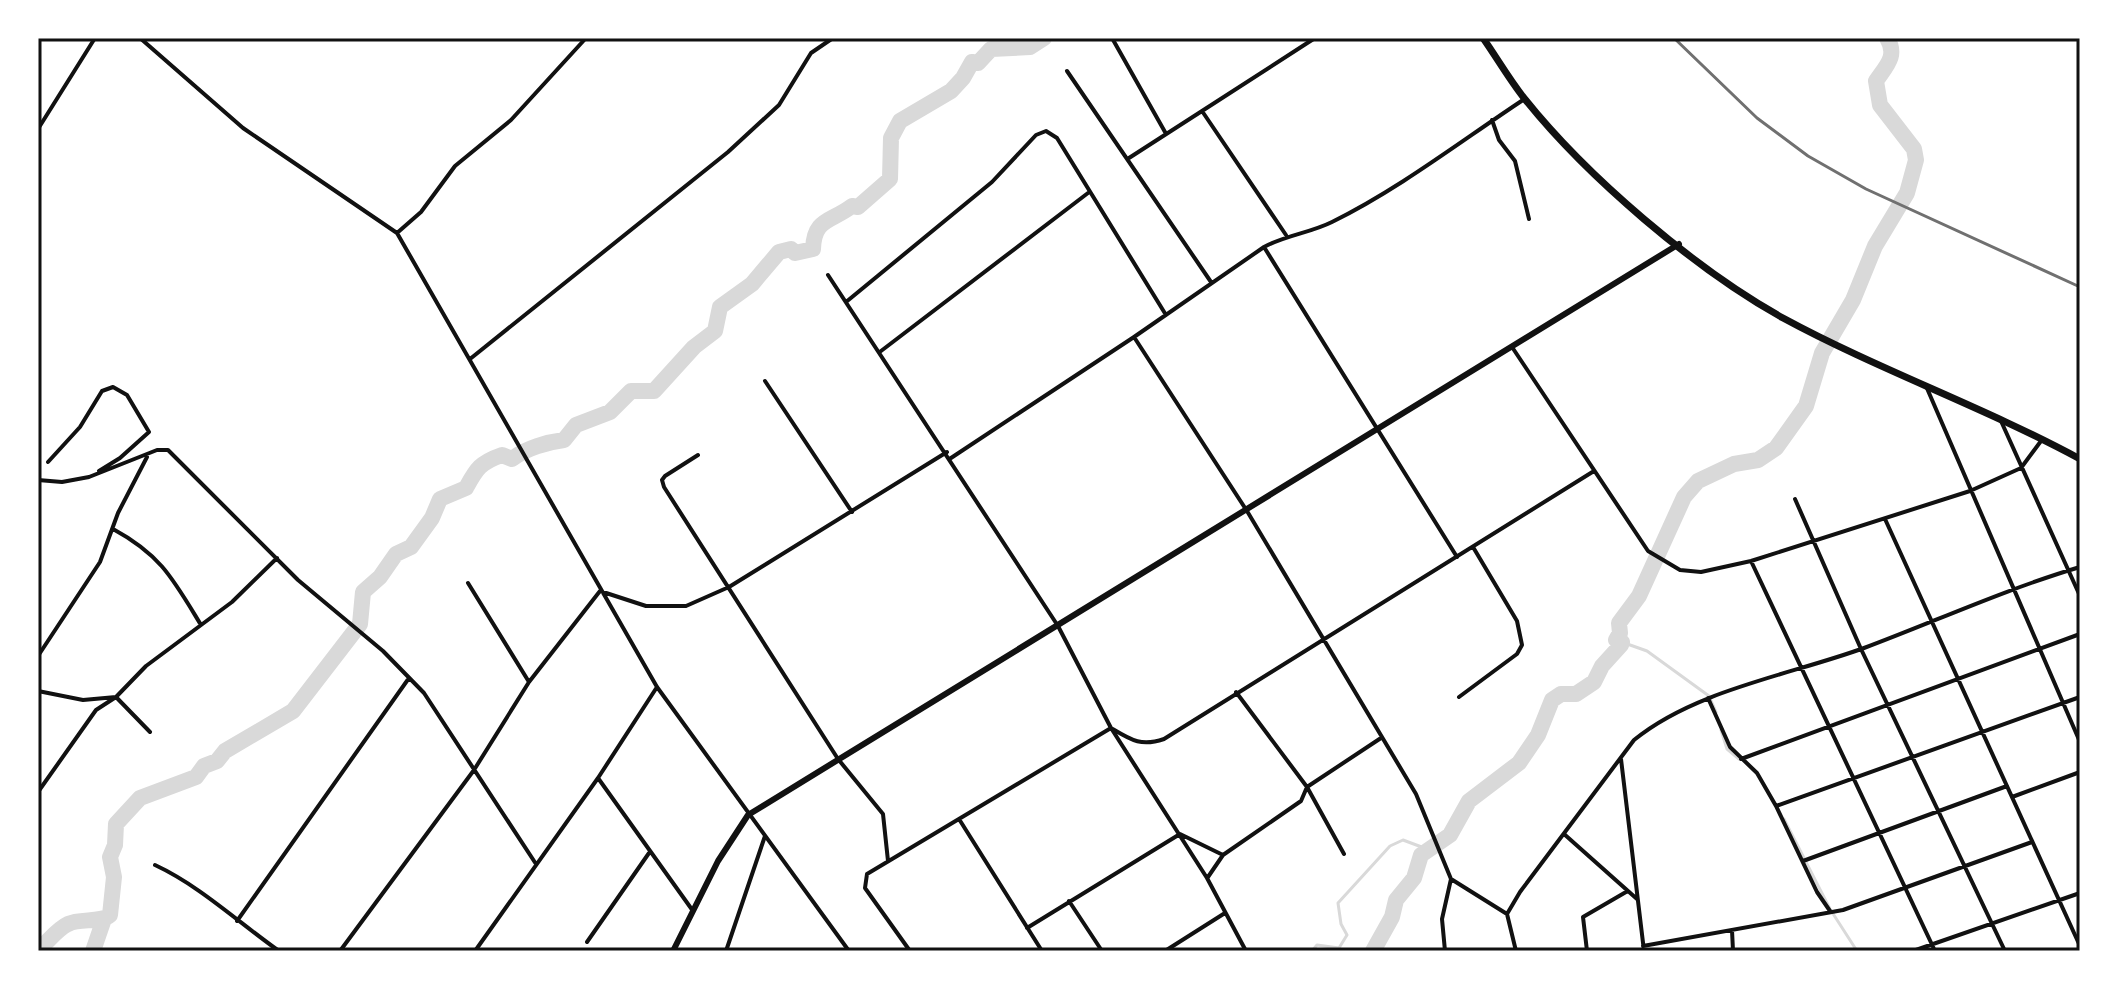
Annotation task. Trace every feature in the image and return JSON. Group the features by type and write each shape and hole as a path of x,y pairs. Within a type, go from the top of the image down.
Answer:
{"main road":[{"path":"1483,38 1524,98 1577,156 1724,280 1802,327 2080,459"}],"street":[{"path":"38,129 95,38"},
{"path":"140,38 243,128 397,233 657,687 849,951"},
{"path":"397,233 421,212 455,166 511,120 586,38"},
{"path":"470,359 728,152 779,105 811,53 833,38"},
{"path":"1112,38 1165,132"},
{"path":"1129,158 1315,38"},
{"path":"1067,71 1211,282"},
{"path":"951,458 1264,247 1286,235 1330,224 1375,199 1524,98"},
{"path":"1202,111 1286,235"},
{"path":"1492,120 1499,140 1515,161 1529,219"},
{"path":"846,302 992,182 1036,135 1046,131 1057,138 1088,193 1166,315"},
{"path":"881,351 1088,193"},
{"path":"673,951 718,861 748,815 1679,244"},
{"path":"1264,247 1457,557"},
{"path":"828,275 881,351 1058,626 1111,728 1207,878 1246,951"},
{"path":"1134,337 1247,511 1423,806 1451,879 1442,919 1445,951"},
{"path":"1512,347 1652,555 1680,570 1701,572 1751,561 1970,491 2021,468 2043,439"},
{"path":"765,381 852,512"},
{"path":"1926,384 2080,742"},
{"path":"48,462 80,427 102,391 119,389 127,395 149,432 120,458 89,477"},
{"path":"2001,421 2080,596"},
{"path":"38,480 62,482 89,477 157,450 168,450 277,558 409,678 448,726 536,864"},
{"path":"600,591 646,606 686,606 729,587 947,452"},
{"path":"38,656 100,562 148,455"},
{"path":"698,455 662,480 838,759 883,814 888,861"},
{"path":"1111,728 1134,742 1147,745 1164,739 1594,471"},
{"path":"1795,499 1861,649 2005,951"},
{"path":"1884,518 2080,946"},
{"path":"113,529 144,546 169,572 201,625"},
{"path":"1459,697 1517,654 1522,645 1517,621 1473,547"},
{"path":"38,792 96,710 116,697 146,666 232,602 277,558"},
{"path":"1751,561 1935,951"},
{"path":"1507,914 1634,740 1656,722 1710,698 1861,649 2080,567"},
{"path":"468,583 529,682"},
{"path":"340,951 474,770 529,682 600,591"},
{"path":"1741,759 2080,634"},
{"path":"237,921 409,678"},
{"path":"475,951 598,778 657,687"},
{"path":"38,691 83,700 116,697"},
{"path":"1236,692 1307,787 1344,854"},
{"path":"116,697 150,732"},
{"path":"1776,806 2080,697"},
{"path":"1710,698 1730,747 1757,773 1817,892 1830,911"},
{"path":"910,951 865,888 867,874 1111,728"},
{"path":"1207,878 1223,855 1301,801 1307,787 1381,738"},
{"path":"1621,759 1644,949 1843,910 2032,842"},
{"path":"2012,797 2080,772"},
{"path":"598,778 693,911"},
{"path":"1803,861 2007,786"},
{"path":"959,819 1042,951"},
{"path":"1564,833 1637,899"},
{"path":"1180,834 1223,855"},
{"path":"1027,928 1180,834"},
{"path":"726,951 765,836"},
{"path":"587,942 649,853"},
{"path":"155,865 187,880 205,898 279,951"},
{"path":"1451,879 1507,914 1516,951"},
{"path":"1587,951 1583,917 1627,891"},
{"path":"1913,951 2080,893"},
{"path":"1069,901 1102,951"},
{"path":"1165,951 1225,913"},
{"path":"1732,930 1733,951"}],"waterway":[{"path":"38,950 68,924 110,915 114,877 110,857 115,845 116,824 140,798 196,777 204,766 217,761 225,751 293,711 360,624 363,592 380,577 396,554 411,547 432,518 440,499 466,488 488,461 502,455 512,459 537,446 564,440 576,425 610,412 631,391 654,391 694,347 715,331 720,307 752,284 779,252 791,249 795,253 813,249 820,226 852,206 858,207 890,179 891,138 900,121 951,91 972,62 978,63 991,49 1030,47 1044,38"},
{"path":"1373,951 1392,917 1396,900 1414,878 1421,855 1450,835 1469,801 1519,763 1538,735 1552,700 1561,694 1576,694 1594,682 1602,666 1621,645 1622,642 1616,640 1620,633 1619,623 1639,596 1684,497 1698,481 1734,464 1758,460 1776,448 1806,406 1822,353 1853,300 1875,246 1907,193 1916,160 1914,149 1880,105 1876,81 1891,56 1887,38"},
{"path":"1616,640 1647,651 1709,696 1716,712"},
{"path":"1721,730 1727,749 1739,759"},
{"path":"1784,819 1830,909 1857,951"},
{"path":"1312,951 1317,945 1339,948 1347,935 1341,924 1338,903 1390,846 1403,840 1427,849"},
{"path":"93,951 104,919"}],"railway":[{"path":"1674,38 1757,118 1808,156 1866,189 2080,287"}]}
